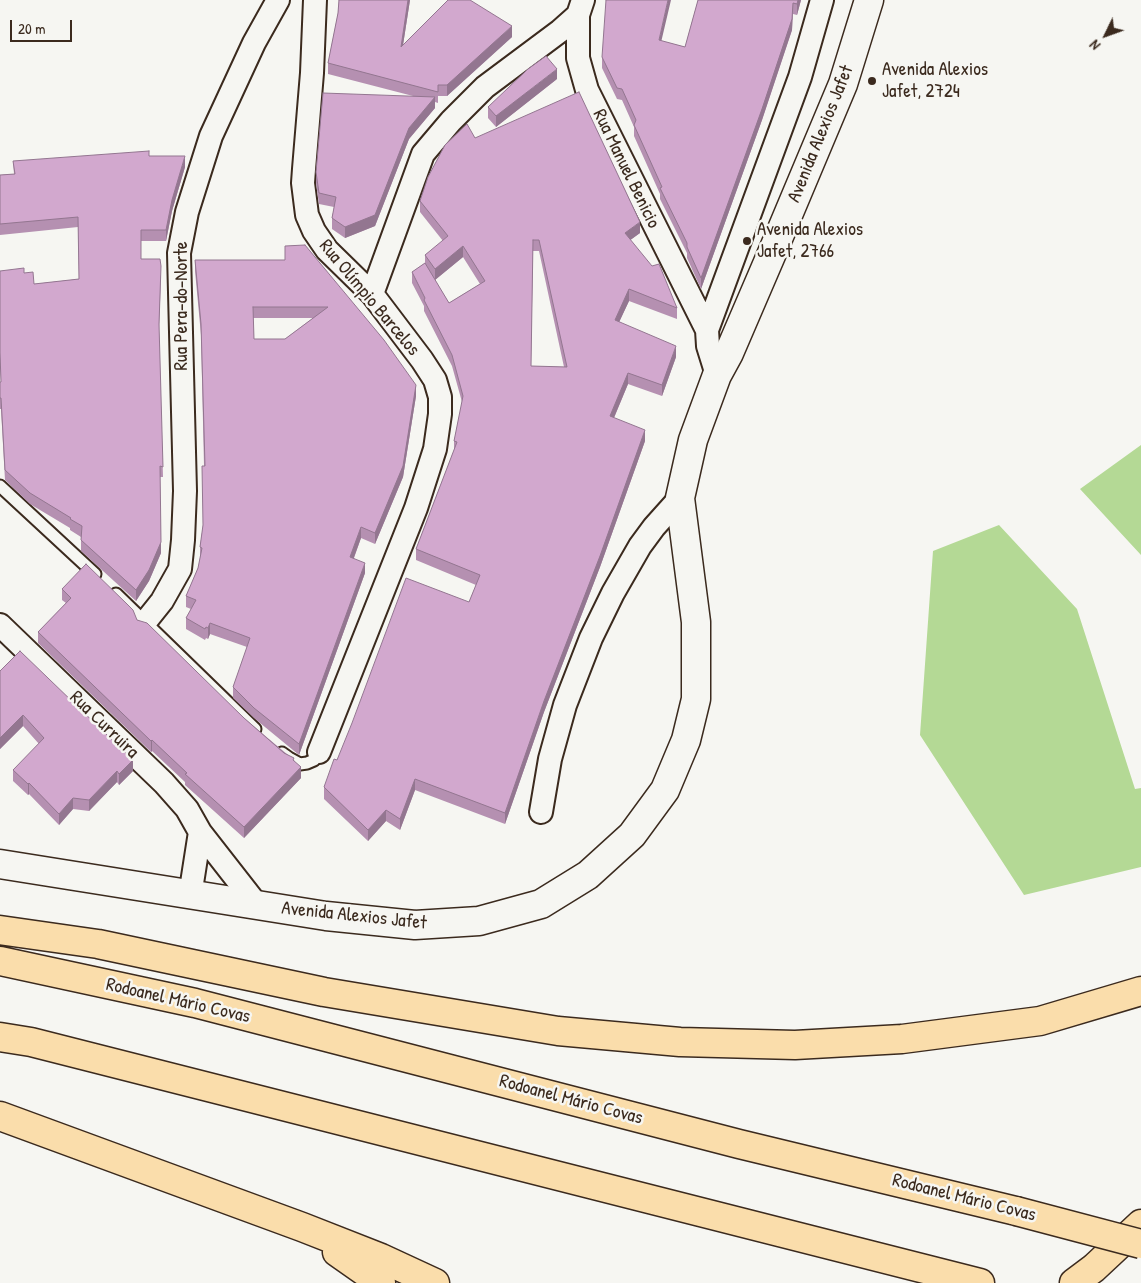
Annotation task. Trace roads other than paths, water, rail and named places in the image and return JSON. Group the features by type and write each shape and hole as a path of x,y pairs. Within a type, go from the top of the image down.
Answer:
{"highway":[{"path":"0,930 98,944 324,992 558,1031 680,1042 795,1045 902,1040 1040,1021 1141,990"},
{"name":"Rodoanel Mário Covas","path":"0,961 195,1003 730,1141 1016,1211 1141,1244"},
{"path":"0,1037 31,1042 980,1283"},
{"path":"0,1116 302,1227 382,1258 435,1283"},
{"path":"1074,1283 1094,1268 1141,1224"},
{"path":"302,1227 381,1283"}],"main road":[{"name":"Avenida Alexios Jafet","path":"0,864 190,896 326,916 415,925 479,921 541,904 588,875 632,835 665,790 686,740 696,698 696,622 680,498 693,440 717,375 729,353 774,250 843,84 869,0"}],"street":[{"name":"Rua Pera-do-Norte","path":"146,621 162,601 180,569 184,540 179,253 187,212 211,136 254,43 278,0"},
{"name":"Rua Olímpio Barcelos","path":"314,0 312,73 304,176 307,215 314,231 327,250 372,294 435,380 440,397 435,449 416,508 319,752"},
{"name":"Avenida Alexios Jafet","path":"706,330 800,77 822,0"},
{"path":"372,294 423,154 485,87 560,31 580,7"},
{"name":"Rua Manuel Benicio","path":"580,7 578,58 586,90 706,330"},
{"path":"706,330 708,346 717,375"},
{"name":"Avenida Alexios Jafet","path":"541,812 550,759 565,705 591,638 613,592 640,546 680,498"},
{"name":"Rua Curruira","path":"0,625 164,783 186,809 200,832 257,905"},
{"path":"190,896 200,832"}],"lane":[{"path":"0,486 146,621 262,735"},
{"path":"276,747 300,764 307,764 314,760 319,752"}],"place":[{"name":"Avenida Alexios Jafet, 2724","path":"872,81"},
{"name":"Avenida Alexios Jafet, 2766","path":"747,241"}]}
